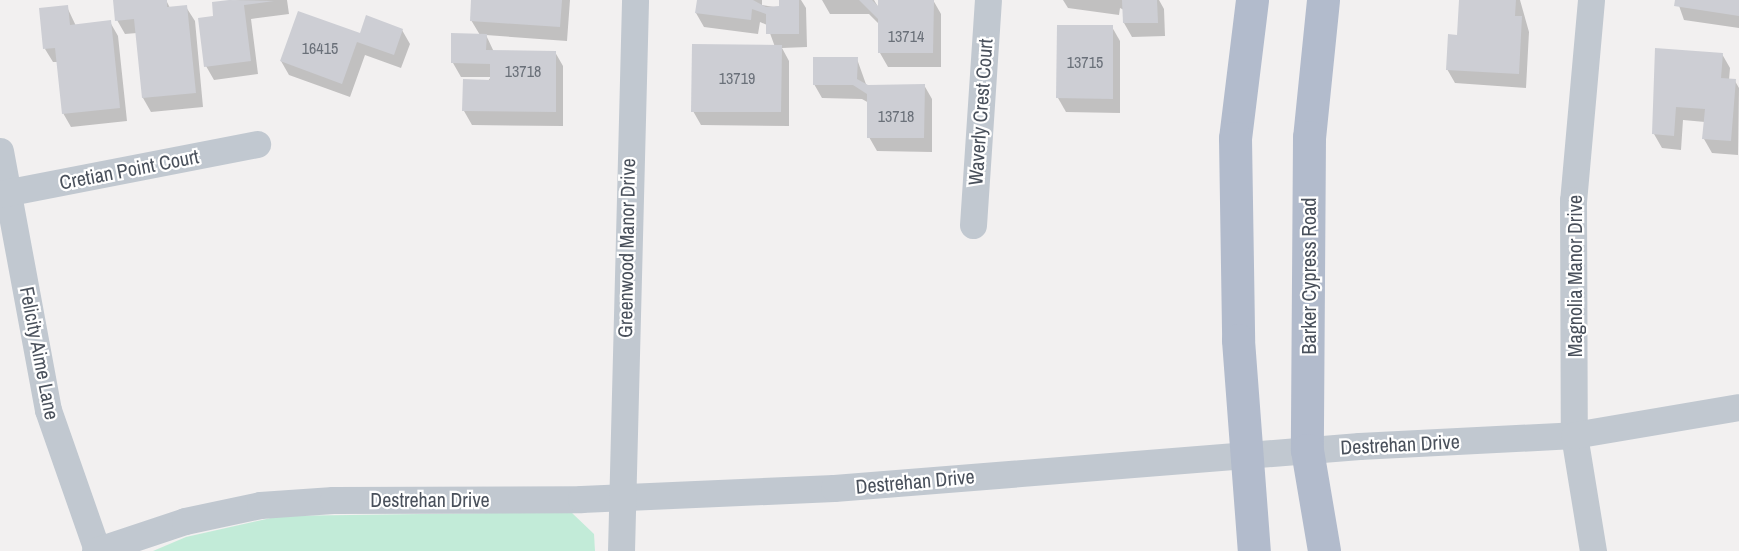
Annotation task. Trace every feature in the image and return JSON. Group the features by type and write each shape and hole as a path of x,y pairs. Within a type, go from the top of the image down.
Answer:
{"main road":[{"path":"1252,0 1235,138 1238,340 1254,551"},
{"name":"Barker Cypress Road","path":"1323,0 1309,137 1307,450 1324,551"}],"street":[{"name":"Greenwood Manor Drive","path":"621,551 634,0"},
{"name":"Waverly Crest Court","path":"973,225 988,0"},
{"name":"Magnolia Manor Drive","path":"1591,0 1573,200 1574,435 1593,551"},
{"name":"Cretian Point Court","path":"5,193 257,144"},
{"name":"Felicity Aime Lane","path":"0,151 5,193 48,410 96,550"},
{"name":"Destrehan Drive","path":"96,550 185,521 260,505 333,500 834,489 1307,450 1574,435 1739,407"}],"green space":[{"path":"571,512 594,534 595,551 153,551 186,537 280,516"}],"building":[{"path":"113,0 167,0 167,7 187,5 196,93 142,98 134,19 115,21"},
{"path":"471,0 562,0 560,27 470,21"},
{"path":"697,0 753,0 766,7 779,6 779,0 799,0 799,34 766,34 766,14 752,9 751,20 695,13"},
{"path":"859,0 872,0 878,6 878,0 934,0 933,53 878,53 878,19"},
{"path":"1122,0 1157,0 1158,23 1123,23"},
{"path":"1459,0 1516,0 1515,16 1522,16 1519,74 1446,70 1448,34 1457,35"},
{"path":"1675,0 1739,0 1739,16 1674,6"},
{"path":"274,1 244,5 251,61 204,67 198,18 213,16 212,2"},
{"path":"68,5 70,25 111,20 120,108 62,114 55,48 43,49 39,8"},
{"path":"298,11 360,33 366,15 403,29 394,55 357,42 342,84 280,61"},
{"path":"1057,25 1113,25 1113,99 1056,98"},
{"path":"451,33 487,34 486,50 556,51 556,112 462,111 463,79 490,80 490,64 451,63"},
{"path":"692,44 782,45 781,112 691,112"},
{"path":"1655,48 1723,53 1721,78 1736,79 1731,141 1702,139 1705,109 1676,107 1674,136 1652,134"},
{"path":"813,57 858,57 857,79 868,85 925,84 924,138 867,138 867,94 853,85 813,85"}]}
